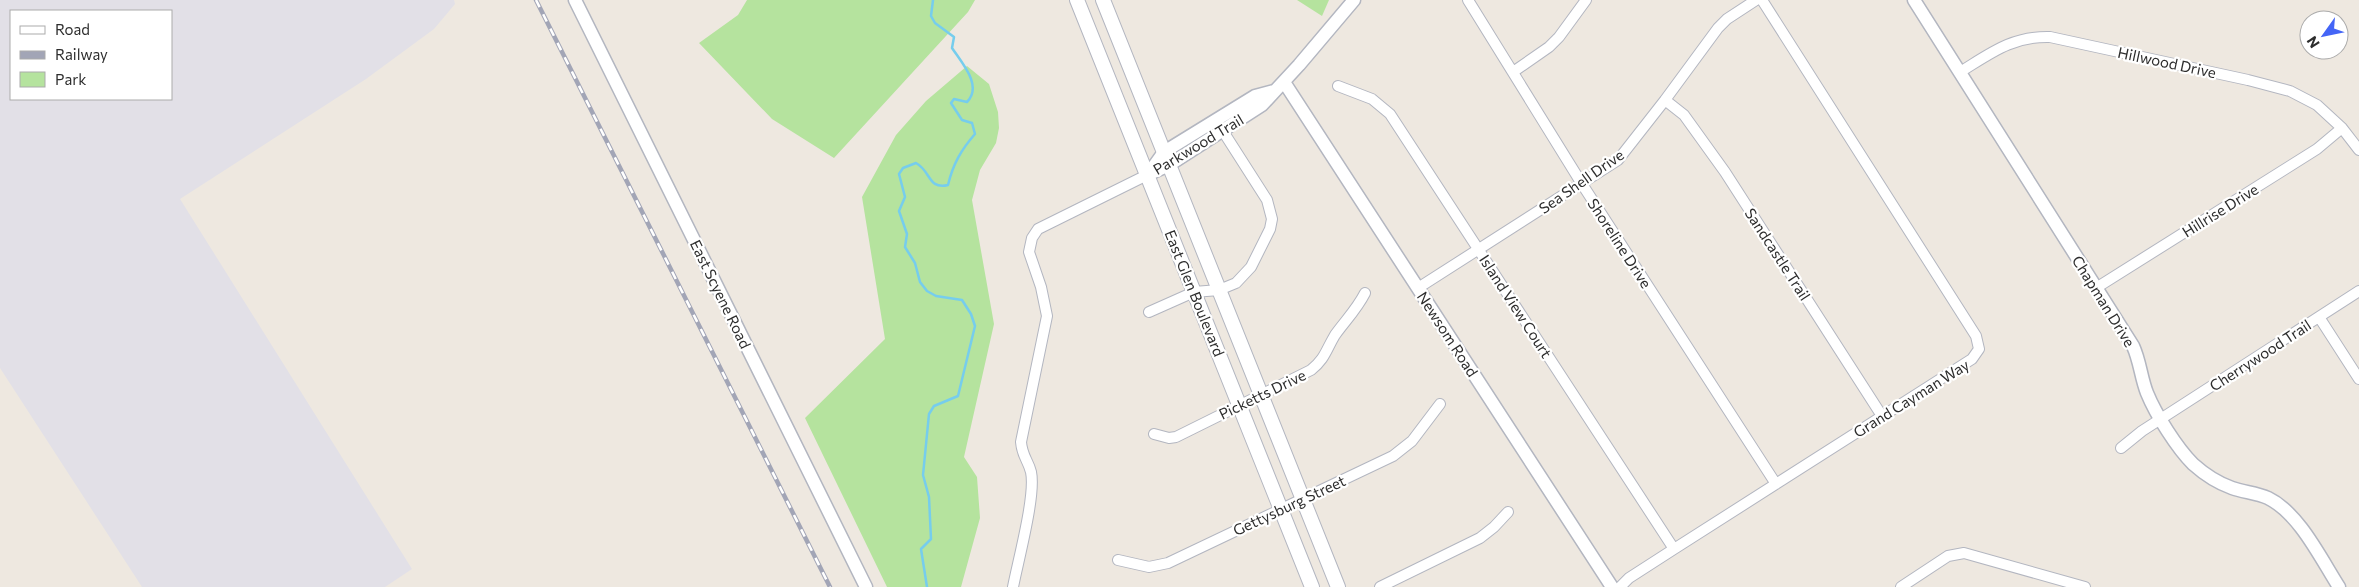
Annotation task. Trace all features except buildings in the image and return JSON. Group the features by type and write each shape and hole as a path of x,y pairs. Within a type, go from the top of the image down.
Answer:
{"main road":[{"name":"East Glen Boulevard","path":"1077,0 1312,587"},
{"name":"East Glen Boulevard","path":"1103,0 1338,587"}],"street":[{"name":"East Scyene Road","path":"575,0 866,587"},
{"name":"Parkwood Trail","path":"1147,175 1167,158 1220,125 1262,104 1284,82 1354,0"},
{"name":"Shoreline Drive","path":"1468,0 1582,184 1776,484"},
{"path":"1513,72 1549,47 1559,37 1586,0"},
{"name":"Sea Shell Drive","path":"1418,288 1582,184 1625,153 1718,28 1727,19 1756,0"},
{"name":"Grand Cayman Way","path":"1620,587 1628,578 1972,359 1979,349 1979,342 1762,0"},
{"name":"Chapman Drive","path":"1914,0 2133,346 2139,359 2148,395 2172,439 2193,464 2216,480 2231,488 2268,498 2287,511 2339,587"},
{"name":"Hillwood Drive","path":"1960,72 2010,43 2035,37 2050,37 2248,80 2290,91 2317,105 2342,128 2359,150"},
{"name":"Newsom Road","path":"1284,82 1612,587"},
{"name":"Island View Court","path":"1338,86 1372,99 1390,114 1480,249 1674,549"},
{"name":"Sandcastle Trail","path":"1665,100 1684,115 1725,172 1882,416"},
{"path":"1149,312 1194,292 1219,290 1236,283 1248,273 1270,229 1272,219 1267,200 1220,125"},
{"name":"Hillrise Drive","path":"2096,288 2317,149 2342,128"},
{"path":"1013,587 1031,496 1031,471 1022,455 1021,442 1047,316 1041,287 1029,252 1032,238 1038,229 1147,175"},
{"name":"Cherrywood Trail","path":"2121,448 2142,430 2359,291"},
{"name":"Picketts Drive","path":"1154,434 1170,438 1176,437 1311,370 1319,364 1334,336 1352,314 1365,293"},
{"path":"2319,316 2359,379"},
{"name":"Gettysburg Street","path":"1118,560 1149,567 1168,563 1303,499 1404,449 1440,404"},
{"path":"1380,587 1480,538 1508,512"},
{"path":"1902,587 1948,556 1964,553 2085,587"}],"shaded area":[{"path":"0,0 454,0 455,4 434,29 366,79 180,199 412,569 385,587 142,587 0,368"}],"green space":[{"path":"747,0 975,0 968,12 834,158 772,119 699,43 738,15"},
{"path":"1297,0 1329,0 1322,16"},
{"path":"967,66 989,84 998,112 999,128 996,143 980,170 972,200 994,324 964,457 977,477 980,518 961,587 887,587 805,418 885,339 862,197 896,135 926,101"}],"waterway":[{"path":"927,587 921,549 931,539 929,497 923,475 929,414 934,406 958,396 975,326 971,314 962,300 936,296 927,291 920,282 915,263 905,247 907,234 899,211 905,197 899,174 903,168 916,163 921,166 937,185 948,185 958,158 975,134 972,123 962,120 951,103 954,99 967,102 973,89 972,82 965,67 952,48 954,37 935,23 931,16 933,0"}],"railway":[{"path":"536,0 830,587"}]}
